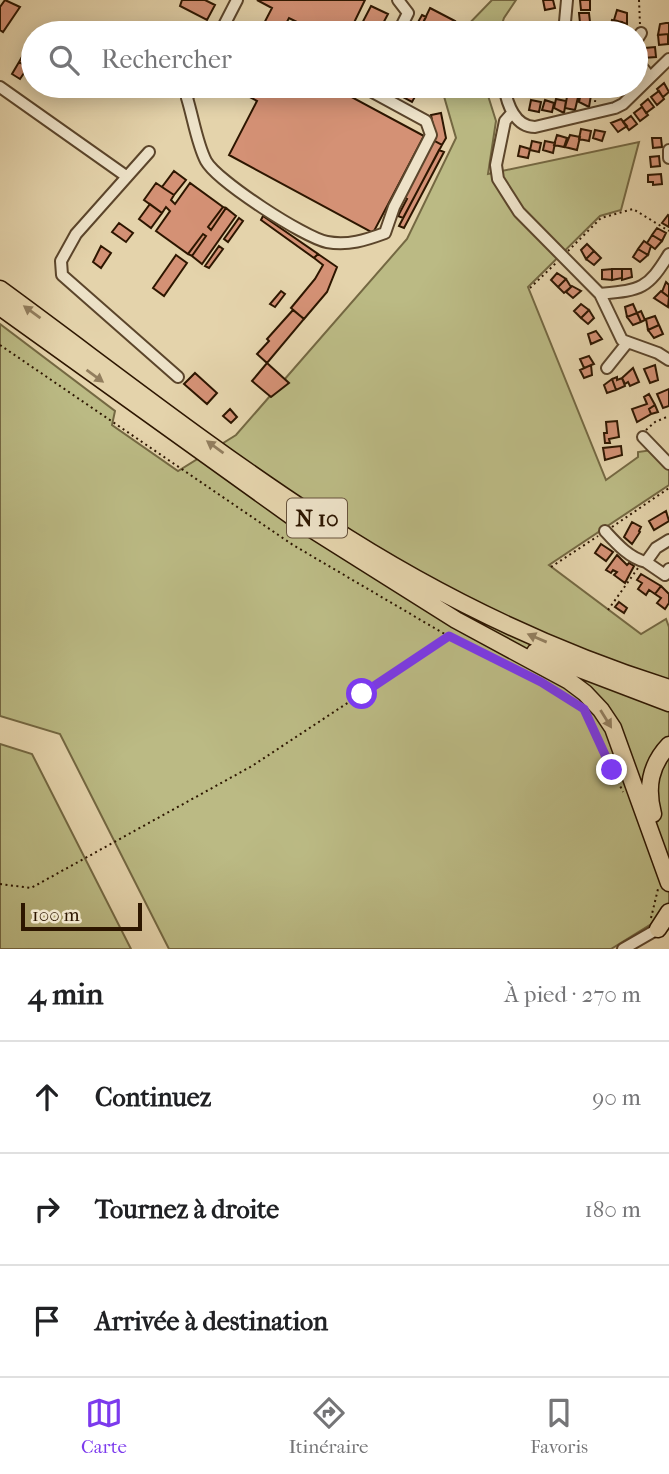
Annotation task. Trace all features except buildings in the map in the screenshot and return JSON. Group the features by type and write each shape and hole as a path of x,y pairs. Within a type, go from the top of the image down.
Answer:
{"highway":[{"name":"N 10","path":"0,289 271,488 328,526 469,606 567,650 669,688"},
{"name":"N 10","path":"0,307 241,481 408,589 543,656 669,702"},
{"path":"408,589 456,620 569,681 601,710 613,728 664,886"},
{"path":"567,650 669,682"},
{"path":"669,745 652,771 649,791 669,863"},
{"path":"657,930 669,912"}],"street":[{"path":"226,21 237,0"},
{"path":"398,0 408,13 404,21"},
{"path":"565,21 567,0"},
{"path":"648,75 650,77 669,59"},
{"path":"0,86 126,176"},
{"path":"187,98 206,161 222,180 310,237 327,242 358,243 385,233 394,207 431,135 426,121 384,98"},
{"path":"508,98 512,113 527,127 536,127 593,114 623,104 629,98"},
{"path":"512,113 505,121 496,165 498,179 519,212 600,294 618,335 627,343 658,353 669,360"},
{"path":"669,150 669,158"},
{"path":"149,152 76,234 61,261 62,275 178,377"},
{"path":"600,294 641,288 656,275 669,254"},
{"path":"607,368 627,343"},
{"path":"643,437 669,464"},
{"path":"605,531 618,546 665,575 669,569 656,548"},
{"path":"644,561 656,548 669,540"},
{"path":"623,949 657,930"}],"path":[{"path":"638,21 639,0"},
{"path":"593,114 595,98"},
{"path":"530,288 601,218 633,209 669,232"},
{"path":"0,345 293,545 449,636 541,682 584,709 626,799"},
{"path":"643,437 645,431 655,422 669,416"},
{"path":"608,610 644,561"},
{"path":"0,884 31,888 55,876 252,766 449,636"},
{"path":"657,930 655,906 664,886"}],"shaded area":[{"path":"492,0 516,0 503,21 472,21"},
{"path":"444,98 489,98 496,121 488,174 639,142 621,210 600,216 528,287 606,480 638,457 638,452 652,450 669,468 669,485 549,565 641,634 666,619 669,627 669,913 611,949 169,949 60,734 0,716 0,324 115,411 112,425 178,471 236,435 407,239 456,138"},
{"path":"0,744 32,754 131,949 0,949"}],"route":[{"path":"362,694 449,636 541,682 584,709 612,770"}]}
